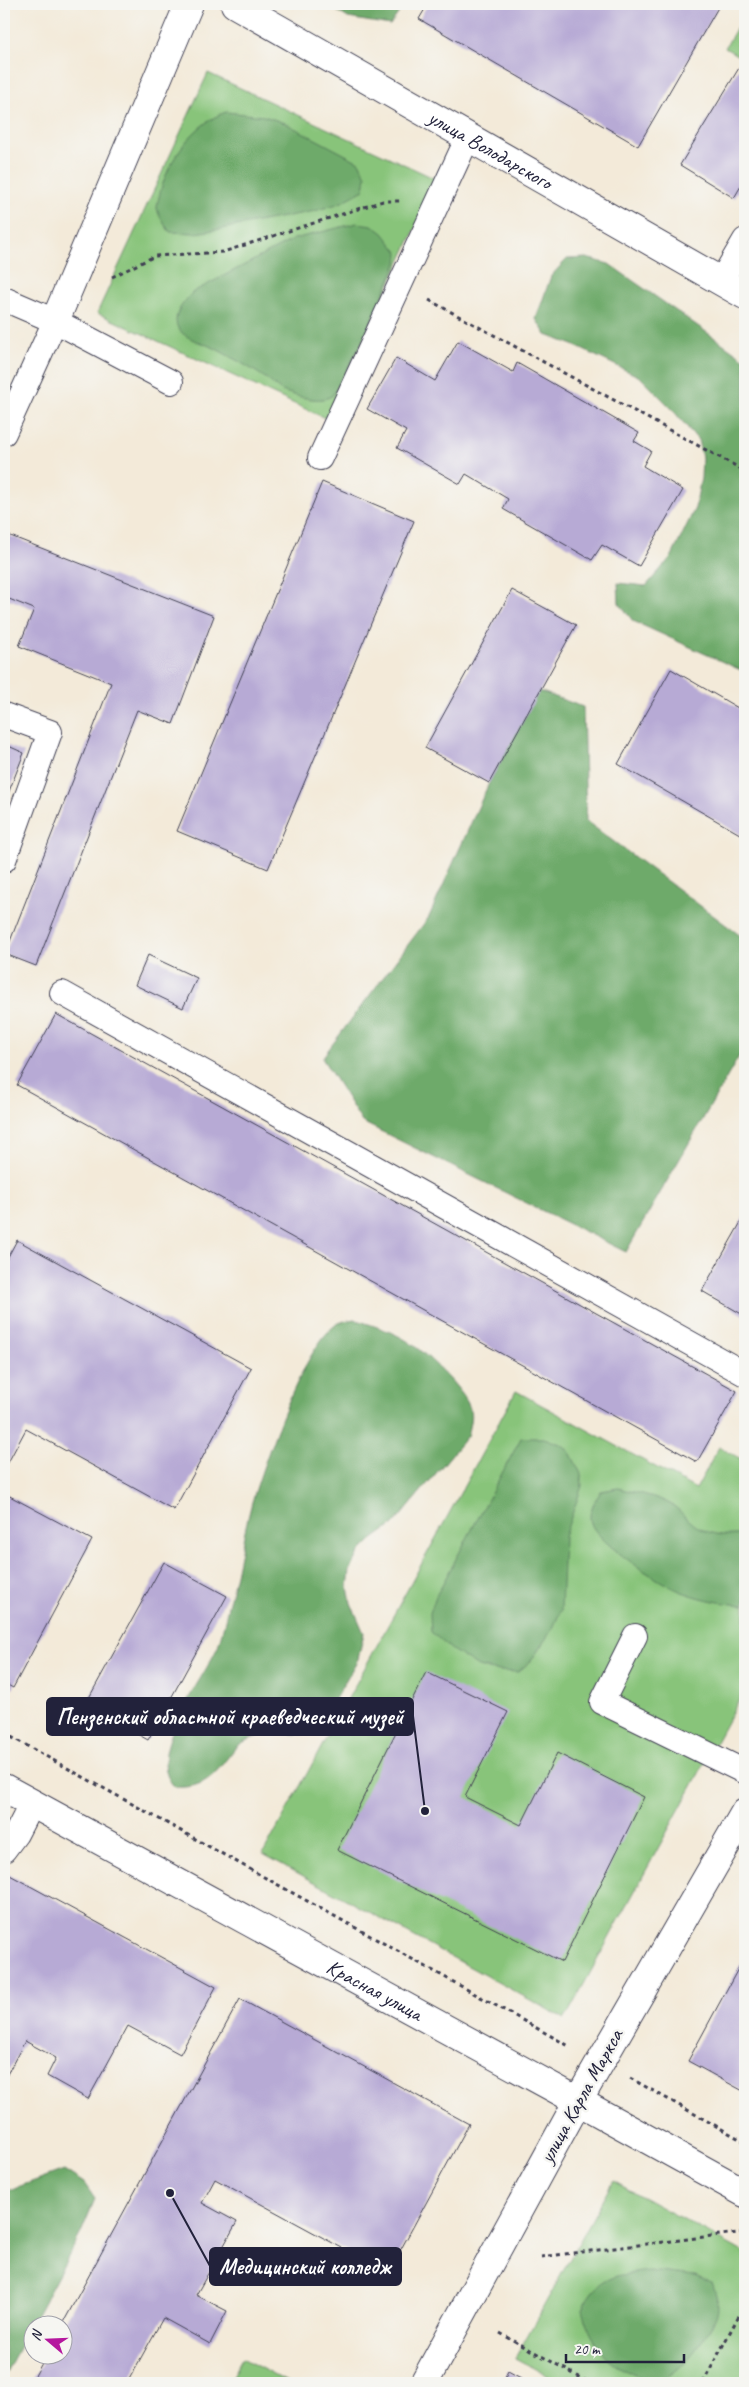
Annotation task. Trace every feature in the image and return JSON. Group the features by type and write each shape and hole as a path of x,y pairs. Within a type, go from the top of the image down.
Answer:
{"street":[{"path":"59,311 189,4"},
{"name":"улица Володарского","path":"235,4 745,295"},
{"name":"Красная улица","path":"4,1788 745,2193"},
{"name":"улица Карла Маркса","path":"424,2383 578,2101 745,1812"}],"lane":[{"path":"320,458 468,137"},
{"path":"721,281 745,240"},
{"path":"4,299 59,311 172,382"},
{"path":"4,433 59,311"},
{"path":"4,715 50,732 4,860"},
{"path":"62,993 745,1374"},
{"path":"635,1636 602,1702 745,1772"},
{"path":"4,1850 16,1834 32,1803"}],"path":[{"path":"59,311 155,256 223,252 383,201 439,201"},
{"path":"400,284 745,471"},
{"path":"4,1733 745,2142"},
{"path":"540,2257 745,2232"},
{"path":"703,2383 745,2304"},
{"path":"500,2333 590,2383"}],"green space":[{"path":"326,4 405,4 390,25 348,18"},
{"path":"745,13 745,60 725,48"},
{"path":"208,73 438,180 327,419 97,313"},
{"path":"226,112 264,116 285,123 359,162 366,176 364,190 340,203 315,211 195,233 170,232 157,208 169,168 184,144 193,134 203,125"},
{"path":"357,223 372,225 383,233 398,252 397,263 361,344 333,395 328,398 303,398 282,391 247,366 186,336 178,328 176,318 178,313 193,292 294,239"},
{"path":"586,258 609,264 745,359 745,672 633,621 619,603 618,583 646,586 672,556 695,508 701,478 702,458 698,440 671,408 640,377 573,345 546,335 536,319 551,276 567,259"},
{"path":"539,691 583,707 586,821 745,939 745,1046 626,1252 362,1122 322,1058 429,917 489,783"},
{"path":"354,1319 386,1330 412,1344 452,1381 467,1401 470,1409 467,1436 394,1524 372,1540 359,1553 350,1571 348,1587 351,1603 364,1633 358,1659 327,1713 307,1734 272,1734 254,1737 236,1747 218,1770 200,1784 175,1787 167,1773 166,1756 170,1737 218,1646 252,1502 276,1433 300,1377 326,1334 339,1323"},
{"path":"516,1391 696,1489 719,1447 745,1461 745,1689 565,2019 263,1854"},
{"path":"521,1438 544,1438 563,1445 571,1454 581,1474 582,1486 564,1537 561,1610 553,1628 531,1661 518,1672 499,1671 478,1667 452,1650 431,1632 430,1613 436,1596"},
{"path":"618,1488 664,1501 675,1507 694,1524 707,1532 722,1535 745,1534 745,1605 708,1600 675,1589 633,1563 605,1542 591,1523 591,1510 601,1491"},
{"path":"64,2170 84,2183 95,2199 81,2233 37,2314 22,2314 22,2343 4,2376 4,2192"},
{"path":"613,2181 745,2253 745,2383 561,2383 515,2358"},
{"path":"650,2271 695,2276 713,2284 718,2307 717,2314 702,2341 687,2360 671,2374 657,2380 646,2379 624,2370 607,2357 594,2340 582,2309 595,2289 609,2279"},
{"path":"242,2358 289,2383 228,2383"}],"building":[{"path":"428,4 720,4 638,146 419,19"},
{"path":"739,68 745,72 745,179 734,198 680,165"},
{"path":"458,341 513,372 517,363 639,433 634,441 651,451 643,466 683,490 639,566 602,545 592,560 503,509 508,499 466,474 460,484 397,448 406,431 367,409 396,358 435,381"},
{"path":"322,482 414,521 268,869 177,831"},
{"path":"8,535 214,616 173,724 137,710 36,966 5,954 111,683 19,646 34,609 4,597 4,547"},
{"path":"512,590 576,625 489,783 425,748"},
{"path":"671,669 745,712 745,837 618,764"},
{"path":"4,744 24,753 4,804"},
{"path":"148,955 197,978 183,1008 135,985"},
{"path":"56,1014 737,1391 697,1462 17,1085"},
{"path":"745,1215 745,1316 702,1291"},
{"path":"17,1240 251,1368 174,1510 26,1429 4,1470 4,1264"},
{"path":"4,1493 92,1540 13,1688 4,1683"},
{"path":"164,1562 227,1596 148,1740 85,1705"},
{"path":"426,1672 508,1712 465,1797 521,1825 557,1753 644,1797 562,1962 337,1850"},
{"path":"8,1874 216,1987 180,2054 128,2026 88,2099 47,2076 56,2058 25,2041 4,2080 4,1881"},
{"path":"745,1956 745,2092 688,2061"},
{"path":"240,1999 469,2124 388,2273 215,2179 202,2203 237,2222 196,2295 227,2311 210,2344 163,2318 127,2383 31,2383 41,2364 72,2364 72,2314 68,2314"},
{"path":"508,2371 530,2383 502,2383"}],"place":[{"name":"Пензенский областной краеведческий музей","path":"425,1811"},
{"name":"Медицинский колледж","path":"170,2193"}]}
